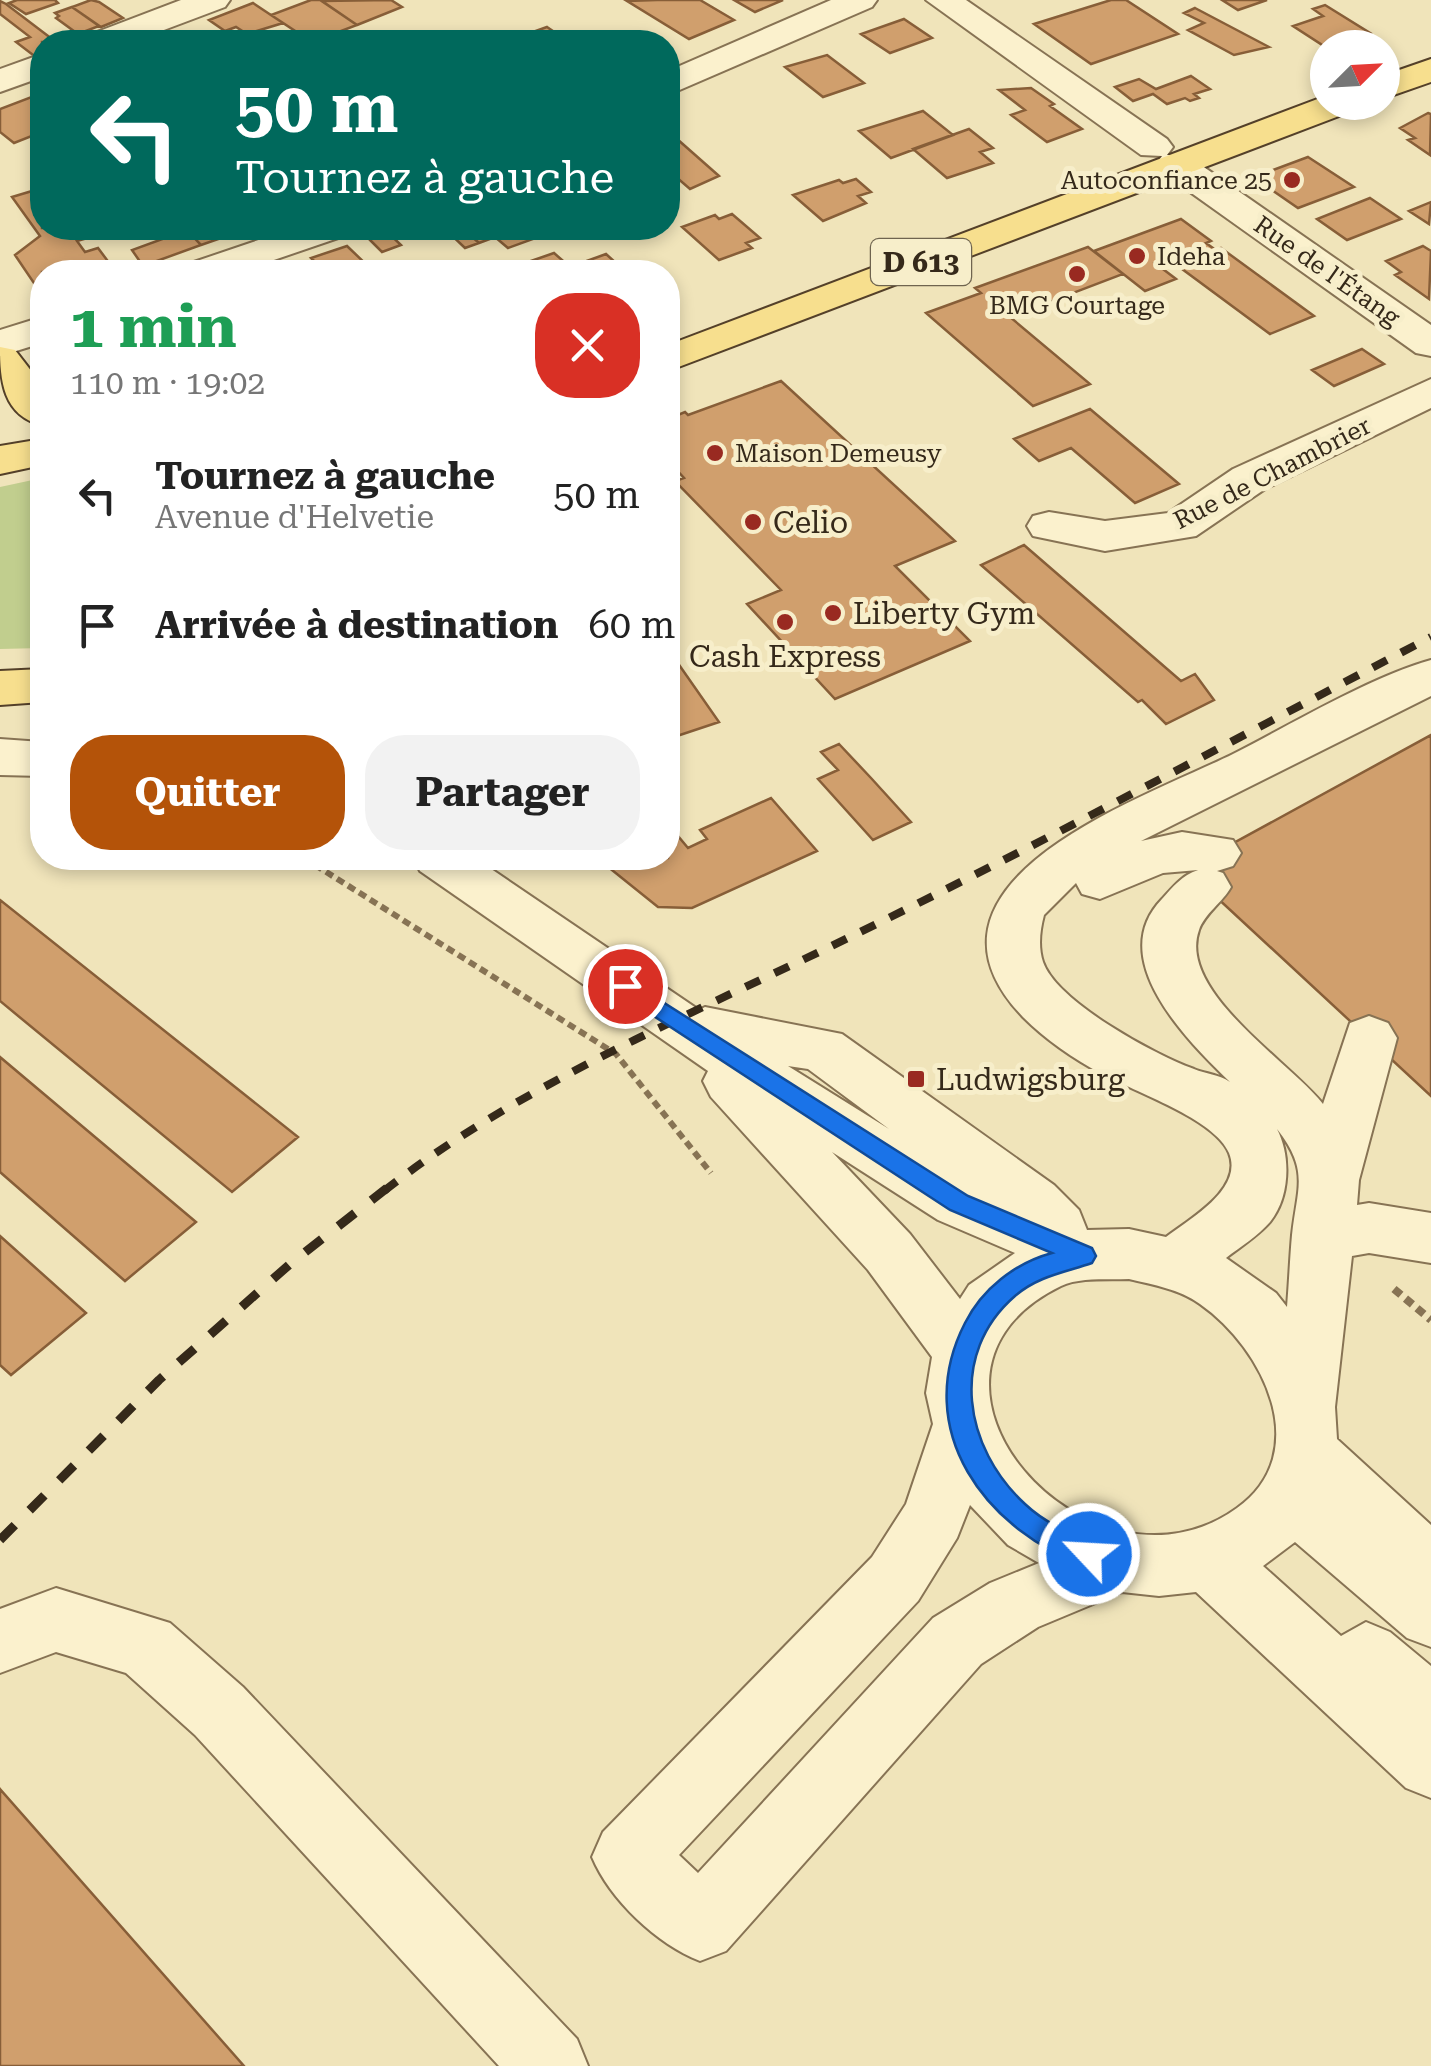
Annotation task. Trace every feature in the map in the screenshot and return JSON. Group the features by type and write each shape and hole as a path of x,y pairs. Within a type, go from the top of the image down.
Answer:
{"main road":[{"path":"1400,57 1431,46"},
{"path":"1400,81 1431,70"},
{"name":"D 613","path":"680,354 1158,151 1310,91"},
{"name":"D 613","path":"680,320 1158,151 1310,111"},
{"path":"0,359 30,397"},
{"path":"0,460 30,454"}],"street":[{"path":"133,30 213,0"},
{"path":"680,79 860,0"},
{"name":"Rue de l'Étang","path":"942,0 1431,344"},
{"path":"0,81 30,70"},
{"path":"237,260 295,240"},
{"path":"0,344 30,333"},
{"name":"Rue de Chambrier","path":"1049,526 1105,536 1180,526 1249,479 1431,392"},
{"path":"1231,1113 1104,1048 1053,1011 1020,976 1013,942 1020,908 1060,867 1126,828 1431,676"},
{"path":"0,757 30,758"},
{"path":"1176,1264 1250,1204 1260,1160 1253,1138 1231,1113 1064,992 1042,953 1042,922 1066,898 1156,852 1190,849 1210,870 1171,928 1167,947 1171,975 1198,1012 1320,1143 1326,1208"},
{"path":"428,870 578,954"},
{"path":"456,870 678,1024 959,1203 1084,1256"},
{"path":"678,1024 889,1252 963,1351"},
{"path":"1369,1038 1326,1208 1302,1451 1268,1525 1222,1553 1162,1567 1116,1563 1063,1545 1017,1514 982,1474 962,1428 957,1389 963,1351 981,1316 1008,1287 1043,1266 1084,1256 1130,1254 1176,1264 1222,1285 1262,1318 1290,1358 1302,1451 1431,1615"},
{"path":"1326,1208 1370,1228 1431,1238"},
{"path":"962,1428 934,1517 895,1579 628,1857 700,1926 957,1641 1014,1605 1116,1563"},
{"path":"1302,1451 1431,1568"},
{"path":"1222,1553 1431,1710"},
{"path":"1222,1553 1431,1763"},
{"path":"0,1641 56,1620 146,1646 219,1712 550,2066"}],"path":[{"path":"323,870 616,1054 711,1173"}],"green space":[{"path":"30,481 30,648 0,649 0,487"}],"building":[{"path":"91,0 123,18 101,27 72,7"},
{"path":"320,0 357,25 344,30 294,30 271,15"},
{"path":"391,0 402,7 357,25 322,1"},
{"path":"700,0 734,20 689,39 627,1"},
{"path":"734,0 783,0 755,12"},
{"path":"1111,0 1126,0 1178,34 1091,64 1034,24"},
{"path":"1222,0 1267,0 1238,10"},
{"path":"0,1 40,30 30,30 30,37 0,14"},
{"path":"9,3 58,3 26,14"},
{"path":"253,3 283,23 260,30 224,30 209,20"},
{"path":"1325,5 1365,30 1310,30 1310,37 1293,26 1323,16 1313,9"},
{"path":"72,7 99,26 72,30 55,13"},
{"path":"1195,8 1269,47 1234,55 1188,30 1204,23 1184,13"},
{"path":"904,19 932,38 890,53 861,34"},
{"path":"30,37 30,53 16,42"},
{"path":"827,55 864,83 823,97 785,67"},
{"path":"1191,76 1210,89 1194,94 1199,98 1190,101 1185,98 1167,104 1153,94 1133,101 1115,87 1139,79 1156,89"},
{"path":"1031,88 1082,129 1047,142 1011,115 1025,110 999,90"},
{"path":"30,98 30,137 14,143 0,132 0,109"},
{"path":"923,111 953,135 891,158 859,131"},
{"path":"1428,113 1430,155 1408,140 1415,138 1400,128"},
{"path":"969,129 993,148 980,152 993,163 947,178 913,149"},
{"path":"680,142 719,176 690,189 680,180"},
{"path":"1308,157 1354,187 1298,208 1260,182 1262,174"},
{"path":"856,179 871,192 858,196 866,203 823,221 793,195 839,180 843,183"},
{"path":"30,192 30,222 12,197"},
{"path":"1370,198 1401,219 1347,240 1317,219"},
{"path":"1431,202 1429,224 1409,211"},
{"path":"732,214 760,238 746,243 752,248 719,260 682,227 715,215 719,219"},
{"path":"1181,219 1211,241 1206,243 1217,251 1178,266 1167,258 1155,263 1176,279 1145,291 1094,251"},
{"path":"35,240 80,240 77,241 85,252 98,248 107,260 30,260 30,277 15,255"},
{"path":"160,240 196,240 201,245 160,260 139,260 132,250"},
{"path":"370,240 396,240 401,245 382,252"},
{"path":"457,240 479,243 465,248"},
{"path":"499,240 530,240 508,248"},
{"path":"347,246 362,260 313,260"},
{"path":"1423,246 1431,251 1429,299 1395,275 1401,272 1386,261"},
{"path":"1088,247 1123,274 1010,317 1090,384 1033,406 926,313 981,293 975,288"},
{"path":"1221,248 1314,316 1270,334 1178,266"},
{"path":"554,253 562,260 534,260"},
{"path":"606,254 613,260 589,260"},
{"path":"1362,349 1384,364 1334,386 1312,370"},
{"path":"781,381 955,541 895,566 970,641 835,699 747,604 781,590 680,486 680,479 684,478 680,474 680,414 688,415"},
{"path":"1090,409 1179,484 1135,503 1071,448 1039,461 1014,439"},
{"path":"1024,545 1181,681 1195,674 1214,700 1166,724 1142,700 1138,702 981,565"},
{"path":"680,666 719,722 680,735"},
{"path":"1431,735 1431,1096 1186,869"},
{"path":"839,744 911,822 873,840 818,779 838,770 821,752"},
{"path":"771,798 817,851 692,908 658,907 612,870 680,870 680,838 688,848 707,839 700,830"},
{"path":"0,900 298,1137 232,1192 0,1001"},
{"path":"0,1057 196,1222 125,1281 0,1172"},
{"path":"0,1236 86,1313 11,1375 0,1365"},
{"path":"0,1789 244,2066 0,2066"}],"railway":[{"path":"384,1191 493,1116 612,1051 999,862 1431,637"},
{"path":"0,1540 159,1380 290,1264 387,1188"}],"place":[{"name":"Autoconfiance 25","path":"1292,180"},
{"name":"Ideha","path":"1137,256"},
{"name":"BMG Courtage","path":"1077,274"},
{"name":"Maison Demeusy","path":"715,453"},
{"name":"Celio","path":"753,522"},
{"name":"Liberty Gym","path":"833,613"},
{"name":"Cash Express","path":"785,622"},
{"name":"Ludwigsburg","path":"916,1079"}],"route":[{"path":"625,986 959,1203 1084,1256 1043,1266 1008,1287 981,1316 963,1351 957,1389 962,1428 982,1474 1017,1514 1063,1545 1089,1554"}]}
